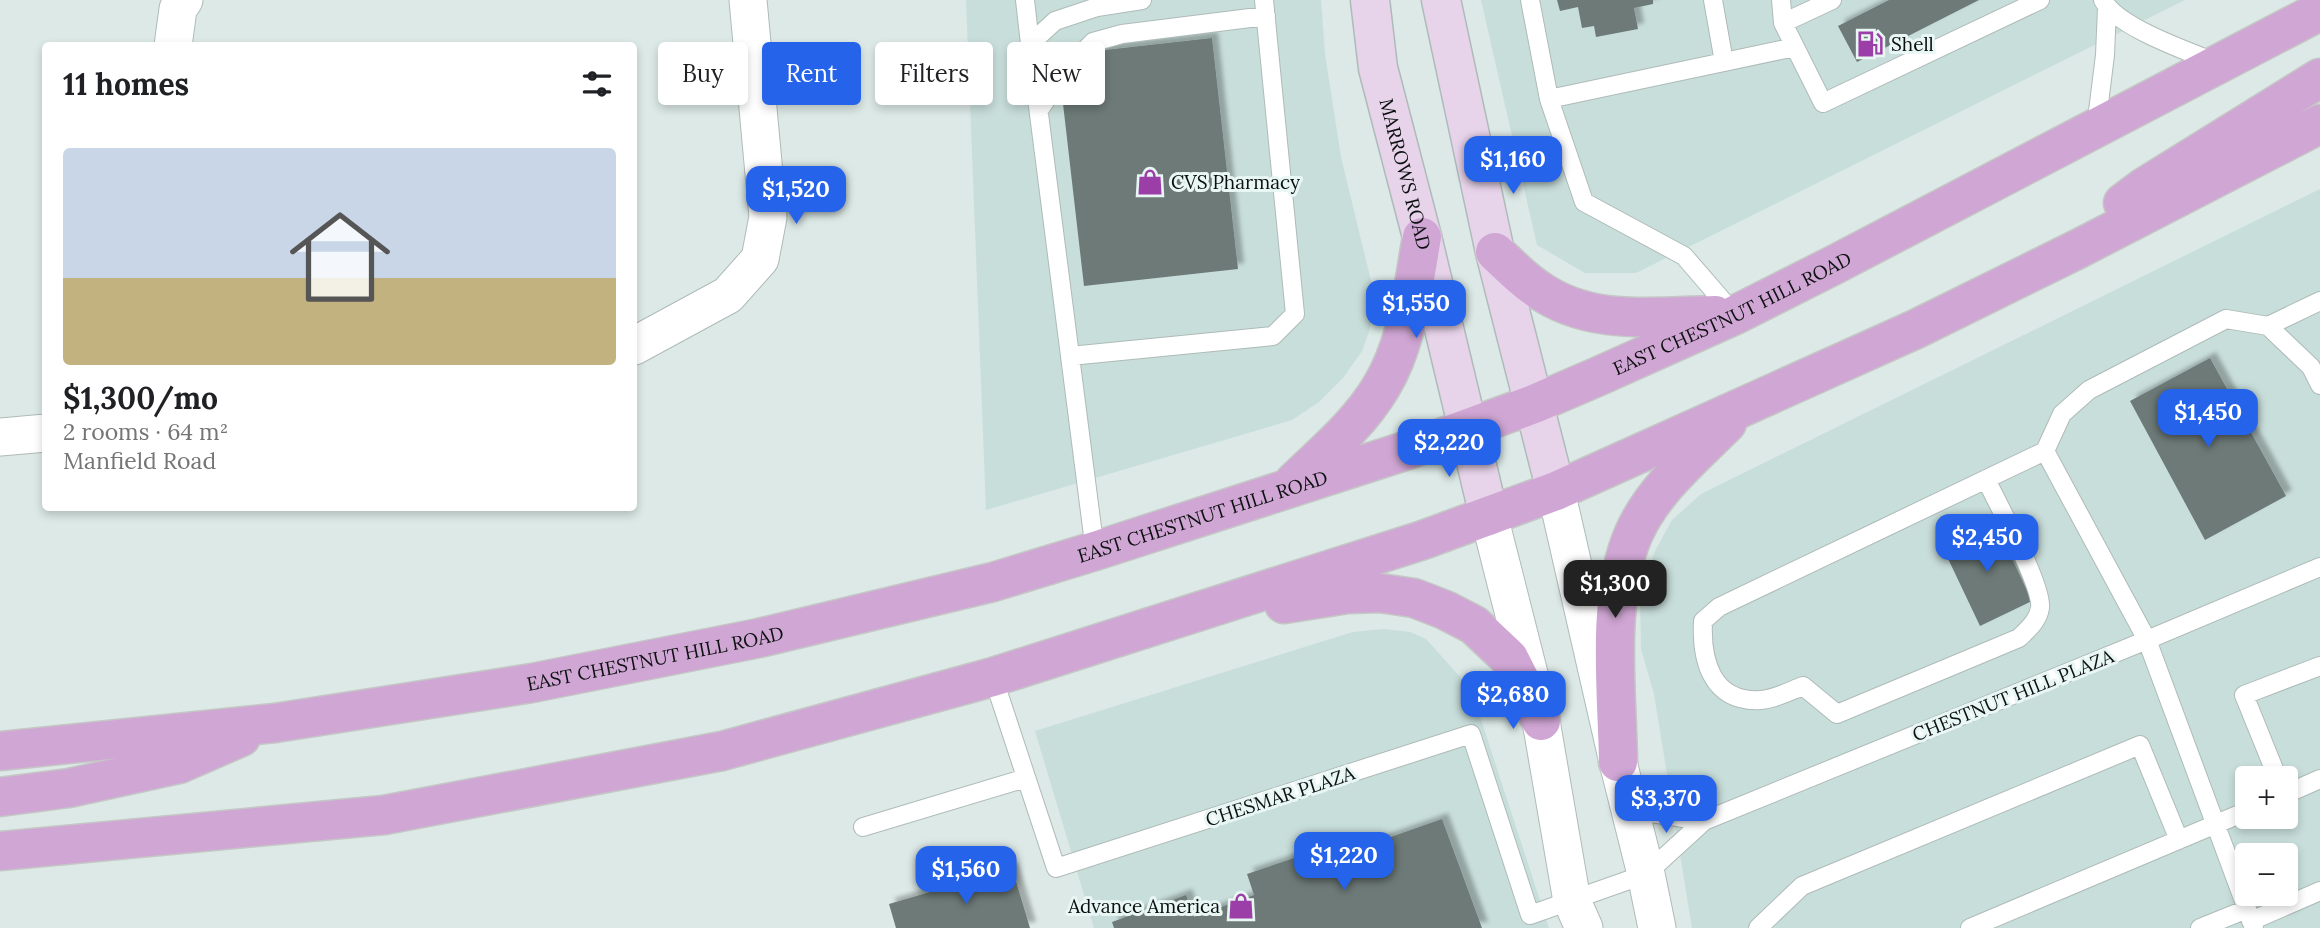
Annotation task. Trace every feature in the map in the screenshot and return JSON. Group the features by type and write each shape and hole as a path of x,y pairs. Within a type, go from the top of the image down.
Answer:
{"main road":[{"name":"EAST CHESTNUT HILL ROAD","path":"0,751 275,723 532,683 760,638 993,582 1095,551 1287,489 1534,404 1735,315 2320,11"},
{"path":"2026,275 2143,188 2320,78"},
{"path":"0,851 384,815 722,751 993,677 1423,540 1556,491 1916,329 2309,133"},
{"path":"1287,489 1354,423 1382,385 1403,336 1422,237"},
{"path":"1495,252 1537,289 1580,311 1623,318 1735,315"},
{"path":"1618,762 1616,617 1621,573 1634,533 1653,501 1745,406"},
{"path":"1181,617 1348,594 1380,593 1414,598 1474,625 1500,650 1508,658 1541,721"},
{"path":"0,797 69,789 179,764 275,723"}],"street":[{"path":"174,42 178,9 184,0"},
{"path":"637,344 728,295 760,259 768,216 748,0"},
{"name":"MARROWS ROAD","path":"1370,0 1378,68 1489,516"},
{"path":"1441,0 1495,252 1556,491 1657,928"},
{"path":"0,437 42,433"},
{"path":"1489,516 1541,721 1578,915"}],"lane":[{"path":"1025,0 1030,42"},
{"path":"1032,42 1055,21 1097,7 1142,0"},
{"path":"1530,0 1549,99 1584,202 1684,256 1735,315"},
{"path":"1713,0 1724,62"},
{"path":"1781,0 1783,23 1823,103 2040,0"},
{"path":"1783,23 1832,0"},
{"path":"2105,4 2146,33 2217,63"},
{"path":"2096,127 2105,55 2105,4"},
{"path":"1039,110 1071,64 1093,42 1122,34 1265,8 1295,314 1273,336 1070,356"},
{"path":"1549,99 1795,47"},
{"path":"1038,105 1095,551"},
{"path":"1986,479 2033,577 2040,606 2035,622 2019,638 1837,714 1803,686 1763,700 1739,699 1721,688 1708,669 1702,646 1703,621 1719,607 1986,479 2045,451 2062,414 2089,390 2225,320 2267,326 2320,301"},
{"path":"2267,326 2311,367 2320,385"},
{"path":"2045,451 2147,640 2251,919"},
{"name":"CHESTNUT HILL PLAZA","path":"1704,821 2320,567"},
{"path":"2273,766 2244,695 2320,666"},
{"name":"CHESMAR PLAZA","path":"993,677 1056,868 1471,734 1526,922 1578,915 1646,873"},
{"path":"1758,928 1802,886 2140,745 2179,840"},
{"path":"863,827 1026,778"},
{"path":"2298,789 2320,779"},
{"path":"1631,810 1704,821"},
{"path":"1970,928 2235,816"},
{"path":"1646,873 1704,821"},
{"path":"2200,928 2251,919 2320,891"}],"shaded area":[{"path":"966,0 1321,0 1325,54 1341,157 1371,281 1373,303 1370,329 1362,351 1343,378 1319,402 1292,420 986,510 970,105 993,105 993,42 968,42"},
{"path":"1481,0 2185,0 1636,273 1585,273 1537,245"},
{"path":"2320,189 2320,928 1692,928 1654,694 1641,649 1640,595 1655,551 1672,520 1701,494"},
{"path":"1384,629 1410,632 1426,639 1471,689 1549,928 1094,928 1035,731 1353,632"}],"building":[{"path":"1557,0 1653,0 1653,4 1634,8 1638,29 1596,37 1594,26 1582,28 1578,7 1560,11"},
{"name":"Shell","path":"1889,0 1979,0 1857,62 1838,26"},
{"name":"CVS Pharmacy","path":"1212,38 1238,269 1084,286 1063,105 1105,105 1105,50"},
{"path":"2210,358 2286,496 2205,540 2130,401"},
{"path":"1994,521 2032,601 1980,626 1942,546"},
{"path":"1442,819 1482,928 1114,928 1112,922 1186,895 1194,917 1254,895 1247,874 1312,852 1320,872 1371,855 1368,845"},
{"path":"1012,868 1030,928 896,928 889,904"}],"place":[{"name":"Shell","path":"1870,44"},
{"name":"CVS Pharmacy","path":"1150,182"},
{"name":"Advance America","path":"1241,906"}]}
